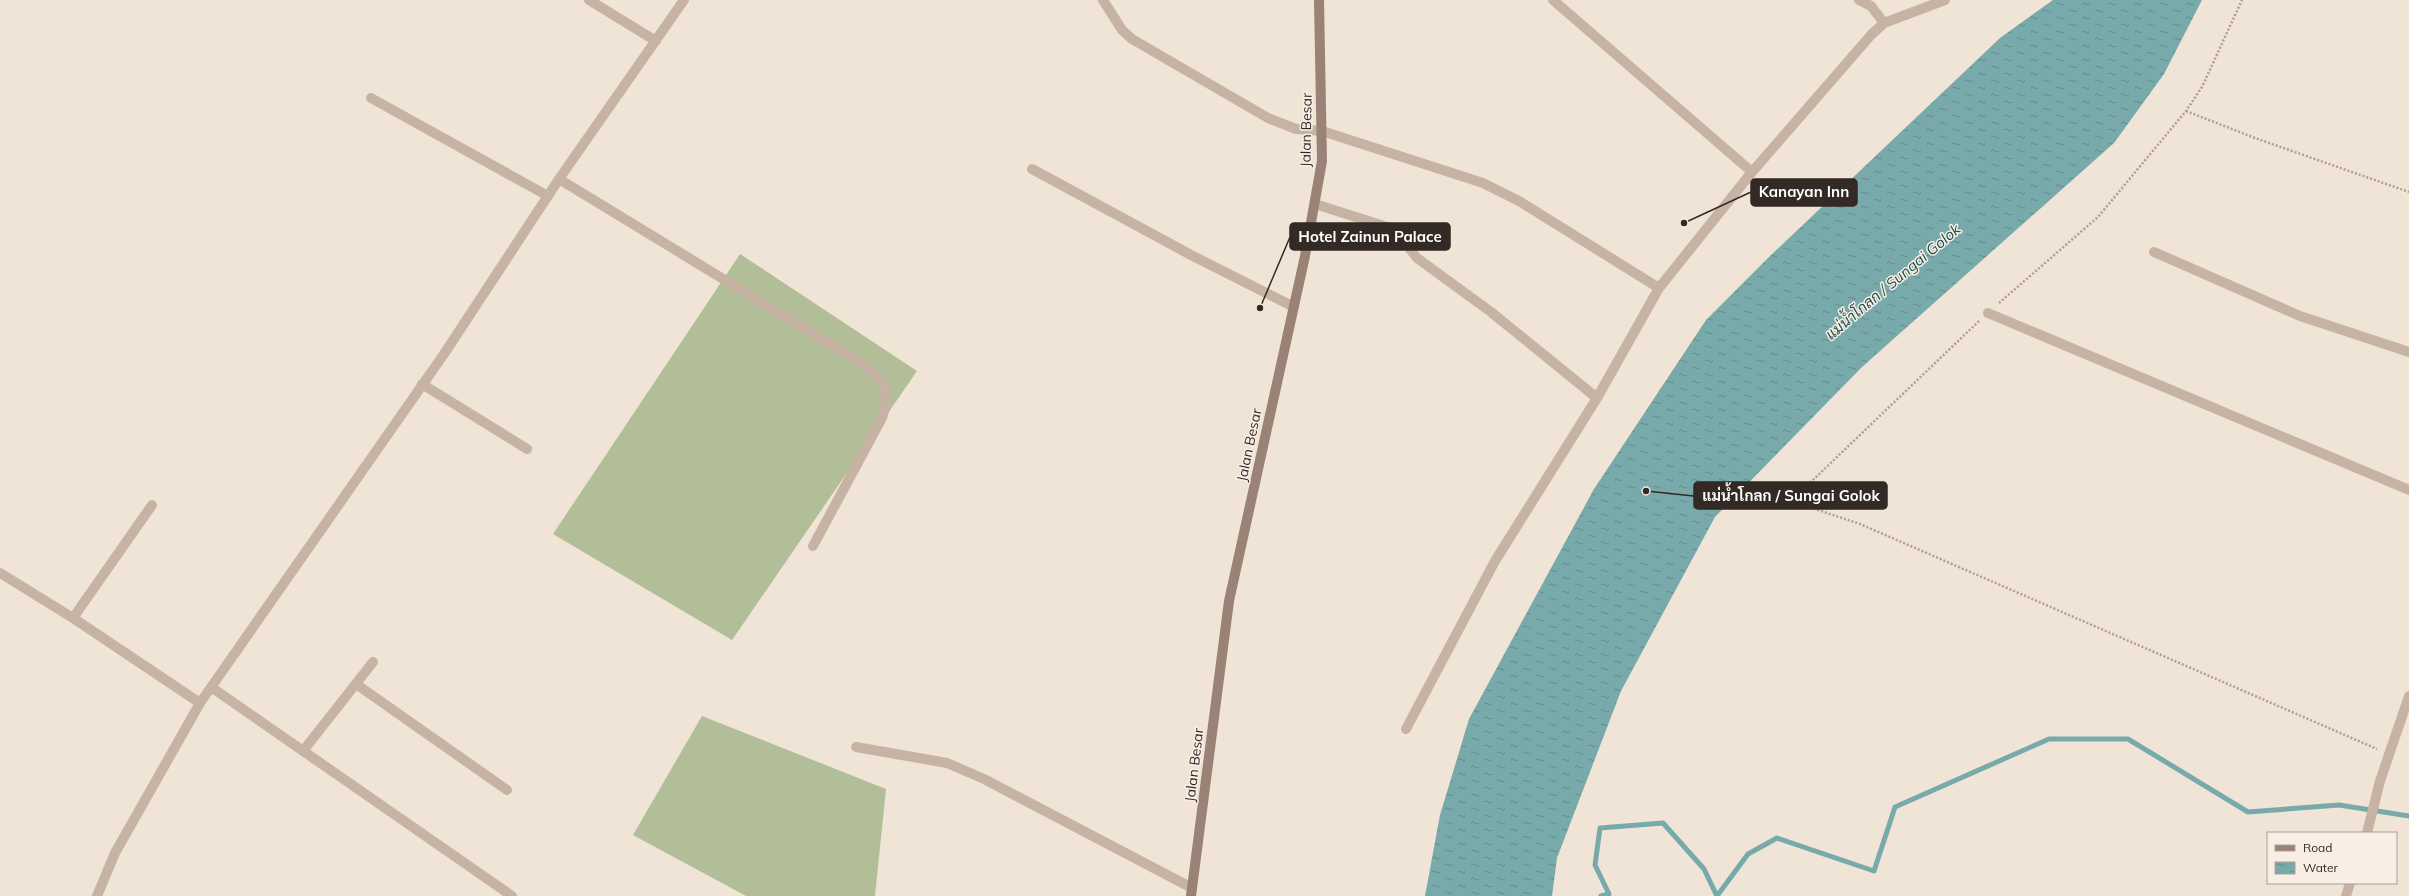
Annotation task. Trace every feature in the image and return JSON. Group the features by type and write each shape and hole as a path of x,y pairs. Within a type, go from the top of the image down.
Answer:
{"main road":[{"name":"Jalan Besar","path":"1191,892 1229,601 1294,307 1322,161 1319,0"}],"street":[{"path":"589,0 656,41"},
{"path":"97,896 115,853 200,703 444,354 559,179 684,0"},
{"path":"1103,0 1122,30 1145,46 1268,118 1296,129 1322,131 1483,183 1519,201 1659,288"},
{"path":"1553,0 1752,172"},
{"path":"1860,0 1871,6 1884,23"},
{"path":"1406,730 1495,561 1597,398 1659,288 1752,172 1850,57 1884,23 1945,0"},
{"path":"371,98 548,196"},
{"path":"1032,169 1191,255 1294,307"},
{"path":"559,179 852,358 877,375 885,386 887,399 882,418 813,546"},
{"path":"1314,204 1388,227 1402,239 1417,258 1491,312 1597,398"},
{"path":"2154,252 2300,316 2409,352"},
{"path":"1988,313 2409,490"},
{"path":"422,384 527,450"},
{"path":"73,618 152,504"},
{"path":"0,573 73,618 200,703"},
{"path":"304,751 373,662"},
{"path":"356,684 507,790"},
{"path":"211,687 512,896"},
{"path":"2367,832 2380,781 2409,696"},
{"path":"856,747 947,763 984,779 1191,892"},
{"path":"2346,896 2350,884"}],"path":[{"path":"2242,0 2202,87 2186,111 2098,217 1988,313 1791,501 1860,524 2389,754"},
{"path":"2186,111 2255,138 2409,192"}],"green space":[{"path":"740,254 917,371 732,640 553,534"},
{"path":"702,716 886,789 875,896 746,896 633,835"}],"water":[{"path":"2053,0 2202,0 2164,74 2114,143 1862,367 1715,517 1621,691 1557,858 1552,896 1425,896 1440,815 1469,719 1594,489 1706,320 1769,257 2000,38"}],"waterway":[{"path":"1601,896 1609,894 1595,865 1600,828 1663,823 1704,869 1717,896 1748,854 1777,838 1874,871 1895,807 2049,739 2128,739 2248,812 2339,805 2409,816"}],"place":[{"name":"Kanayan Inn","path":"1684,223"},
{"name":"Hotel Zainun Palace","path":"1260,308"},
{"name":"แม่น้ำโกลก / Sungai Golok","path":"1646,491"}]}
